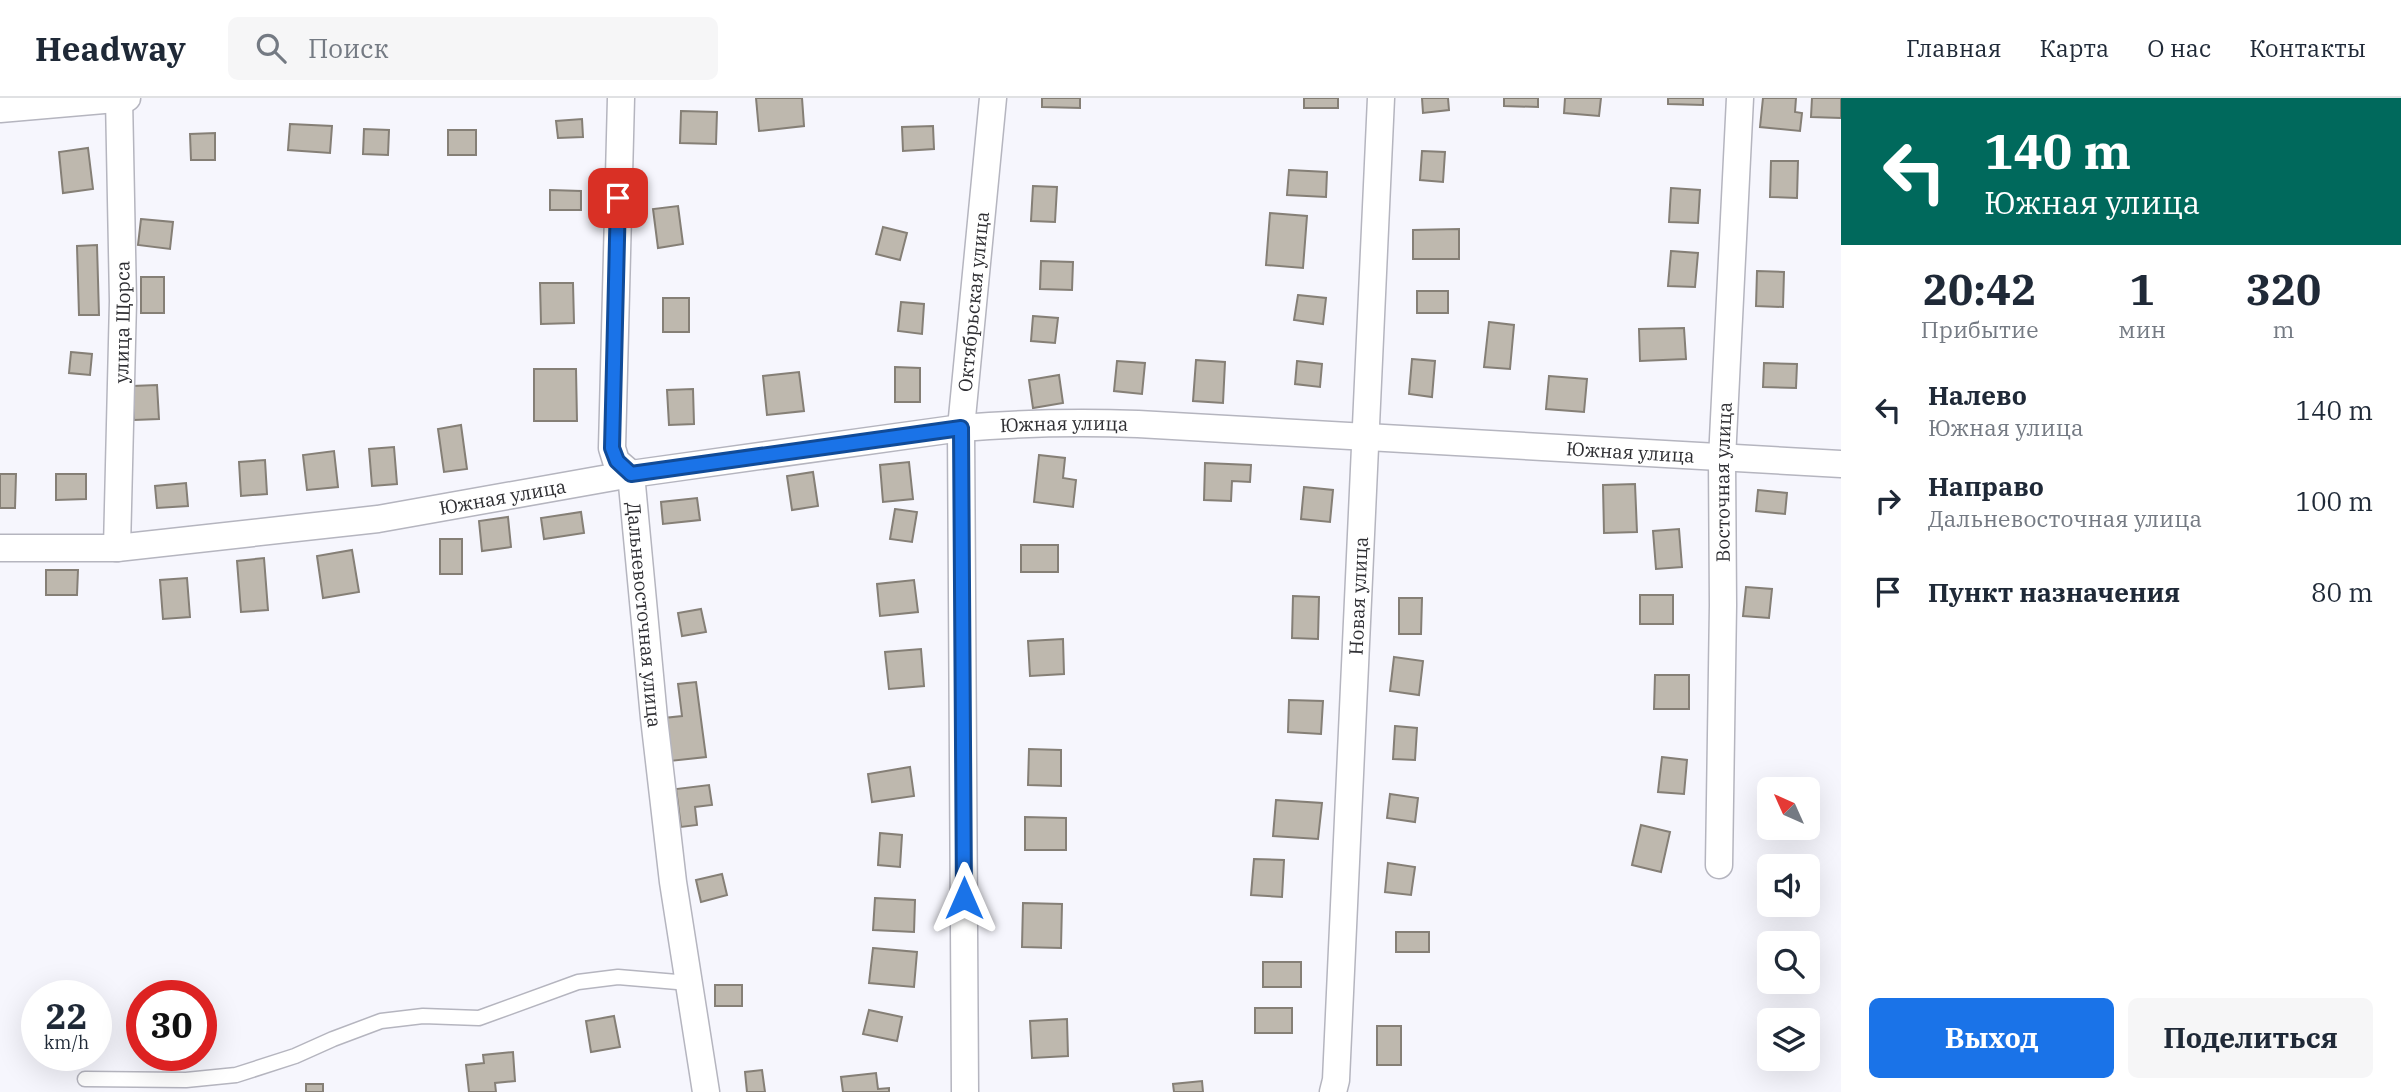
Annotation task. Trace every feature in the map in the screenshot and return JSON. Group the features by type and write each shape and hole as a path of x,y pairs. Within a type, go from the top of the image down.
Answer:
{"street":[{"name":"улица Щорса","path":"117,548 123,302 119,98"},
{"path":"0,109 128,98"},
{"name":"Дальневосточная улица","path":"621,98 612,448 617,461 631,474 673,883 706,1092"},
{"name":"Октябрьская улица","path":"965,1092 961,428 993,98"},
{"name":"Новая улица","path":"1333,1092 1381,98"},
{"name":"Восточная улица","path":"1719,865 1722,459 1740,98"},
{"name":"Южная улица","path":"0,548 117,548 378,519 631,474 961,428 1010,424 1094,422 1841,464"}],"lane":[{"path":"85,1079 186,1080 236,1075 295,1056 333,1038 381,1021 423,1016 478,1018 566,986 618,976 689,983"}],"building":[{"path":"756,98 802,98 804,126 759,131"},
{"path":"1042,98 1080,98 1080,108 1042,107"},
{"path":"1304,98 1338,98 1338,108 1304,108"},
{"path":"1422,98 1448,98 1449,110 1423,113"},
{"path":"1504,98 1538,98 1538,107 1504,106"},
{"path":"1565,98 1601,98 1599,116 1564,113"},
{"path":"1668,98 1703,98 1703,105 1668,104"},
{"path":"1763,98 1796,98 1795,112 1802,113 1800,131 1760,127"},
{"path":"1812,98 1841,98 1841,118 1811,117"},
{"path":"681,111 717,112 716,144 680,143"},
{"path":"582,119 583,137 558,138 556,121"},
{"path":"290,124 332,126 330,153 288,150"},
{"path":"933,126 934,149 903,151 902,127"},
{"path":"364,129 389,130 388,155 363,154"},
{"path":"448,130 476,130 476,155 448,155"},
{"path":"215,133 215,160 191,160 190,134"},
{"path":"88,148 93,189 63,193 59,152"},
{"path":"1422,151 1445,152 1443,182 1420,180"},
{"path":"1771,161 1798,161 1797,198 1770,197"},
{"path":"1289,170 1327,172 1326,197 1287,195"},
{"path":"1033,186 1057,187 1055,222 1031,221"},
{"path":"1671,188 1700,190 1698,223 1669,222"},
{"path":"550,190 581,191 581,210 550,210"},
{"path":"678,206 683,244 658,248 653,209"},
{"path":"1270,213 1307,216 1303,268 1266,265"},
{"path":"141,219 173,222 170,249 138,245"},
{"path":"883,227 907,233 900,260 876,254"},
{"path":"1459,229 1459,259 1413,259 1413,230"},
{"path":"97,245 99,315 79,315 77,246"},
{"path":"1671,251 1698,253 1695,287 1668,286"},
{"path":"1041,261 1073,262 1072,290 1040,289"},
{"path":"1757,271 1784,272 1783,307 1756,306"},
{"path":"141,277 164,277 164,313 141,313"},
{"path":"540,283 573,283 574,323 541,324"},
{"path":"1417,291 1448,291 1448,313 1417,313"},
{"path":"1298,295 1326,298 1323,324 1294,320"},
{"path":"663,298 689,298 689,332 663,332"},
{"path":"901,302 924,304 922,334 898,331"},
{"path":"1033,316 1058,318 1055,343 1031,341"},
{"path":"1489,322 1514,325 1510,369 1484,367"},
{"path":"1684,328 1686,359 1640,361 1639,329"},
{"path":"71,352 92,354 90,375 69,373"},
{"path":"1412,359 1435,361 1432,397 1409,394"},
{"path":"1196,360 1225,362 1223,403 1193,401"},
{"path":"1117,361 1145,363 1142,394 1114,391"},
{"path":"1297,361 1322,364 1320,387 1295,384"},
{"path":"1764,363 1797,364 1796,388 1763,387"},
{"path":"895,367 920,368 920,402 895,402"},
{"path":"534,369 576,369 577,421 534,421"},
{"path":"799,372 804,411 767,415 763,376"},
{"path":"1059,375 1063,403 1033,408 1029,380"},
{"path":"1549,376 1587,379 1584,412 1546,409"},
{"path":"157,385 159,419 134,420 132,386"},
{"path":"693,389 694,424 669,425 667,390"},
{"path":"461,425 467,469 444,472 438,429"},
{"path":"394,447 397,484 372,486 369,449"},
{"path":"334,451 338,487 307,490 303,455"},
{"path":"1039,455 1065,458 1063,478 1076,480 1073,507 1034,502"},
{"path":"265,460 267,494 241,496 239,462"},
{"path":"909,462 913,499 883,502 880,465"},
{"path":"1205,463 1251,465 1250,482 1232,481 1231,501 1204,500"},
{"path":"813,472 818,506 792,510 787,476"},
{"path":"0,474 16,474 15,508 0,508"},
{"path":"56,474 86,474 86,499 56,500"},
{"path":"186,483 188,506 157,508 155,486"},
{"path":"1635,484 1637,532 1604,533 1603,485"},
{"path":"1304,487 1333,490 1330,522 1301,519"},
{"path":"1758,490 1787,493 1785,514 1756,511"},
{"path":"697,498 700,520 663,524 661,502"},
{"path":"895,509 917,512 912,542 890,539"},
{"path":"581,512 584,533 544,539 541,518"},
{"path":"508,517 511,547 482,551 479,521"},
{"path":"1679,529 1682,567 1656,569 1653,531"},
{"path":"440,539 462,539 462,574 440,574"},
{"path":"1021,545 1058,545 1058,572 1021,572"},
{"path":"352,550 359,592 323,598 317,556"},
{"path":"264,558 268,610 241,612 237,561"},
{"path":"46,570 78,570 77,595 46,595"},
{"path":"187,578 190,617 163,619 160,580"},
{"path":"914,580 918,612 880,616 877,584"},
{"path":"1746,587 1772,589 1769,618 1743,616"},
{"path":"1640,595 1673,595 1673,624 1640,624"},
{"path":"1293,596 1319,597 1318,639 1292,638"},
{"path":"1399,598 1422,598 1421,634 1399,634"},
{"path":"701,609 706,632 682,636 678,613"},
{"path":"1063,639 1064,674 1030,676 1028,641"},
{"path":"921,649 924,686 889,689 885,652"},
{"path":"1394,657 1423,661 1419,695 1390,691"},
{"path":"1655,675 1689,675 1689,709 1654,709"},
{"path":"696,682 706,757 670,761 664,718 682,716 678,684"},
{"path":"1289,700 1323,701 1321,734 1288,732"},
{"path":"1395,726 1417,728 1415,760 1393,759"},
{"path":"1029,749 1061,750 1061,786 1028,785"},
{"path":"1662,757 1687,760 1684,794 1658,792"},
{"path":"910,767 914,796 872,802 868,774"},
{"path":"709,785 712,805 695,807 697,825 681,827 676,789"},
{"path":"1390,794 1418,798 1415,822 1387,818"},
{"path":"1276,800 1322,803 1318,839 1273,836"},
{"path":"1025,817 1066,818 1066,850 1025,850"},
{"path":"1641,825 1670,832 1661,872 1632,865"},
{"path":"880,833 902,835 900,867 878,865"},
{"path":"1254,859 1284,860 1282,897 1251,895"},
{"path":"1388,863 1415,867 1411,895 1385,892"},
{"path":"722,874 727,895 701,902 696,880"},
{"path":"875,898 915,900 914,932 873,930"},
{"path":"1023,903 1062,904 1061,948 1022,947"},
{"path":"1396,932 1429,932 1429,952 1396,952"},
{"path":"873,948 917,952 914,987 869,983"},
{"path":"1263,962 1301,962 1301,987 1263,987"},
{"path":"715,985 742,985 742,1006 715,1006"},
{"path":"1255,1008 1292,1008 1292,1033 1255,1033"},
{"path":"869,1010 902,1017 897,1041 863,1034"},
{"path":"614,1016 620,1047 591,1052 586,1021"},
{"path":"1067,1019 1068,1056 1032,1058 1030,1021"},
{"path":"1377,1026 1401,1026 1401,1065 1377,1065"},
{"path":"513,1052 515,1081 495,1083 496,1092 469,1092 466,1065 484,1063 483,1055"},
{"path":"762,1070 765,1092 747,1092 745,1072"},
{"path":"876,1073 878,1089 889,1088 889,1092 843,1092 841,1077"},
{"path":"1202,1081 1203,1092 1174,1092 1173,1084"},
{"path":"306,1084 323,1084 323,1092 306,1092"}],"route":[{"path":"618,198 612,448 617,461 631,474 961,428 964,898"}]}
